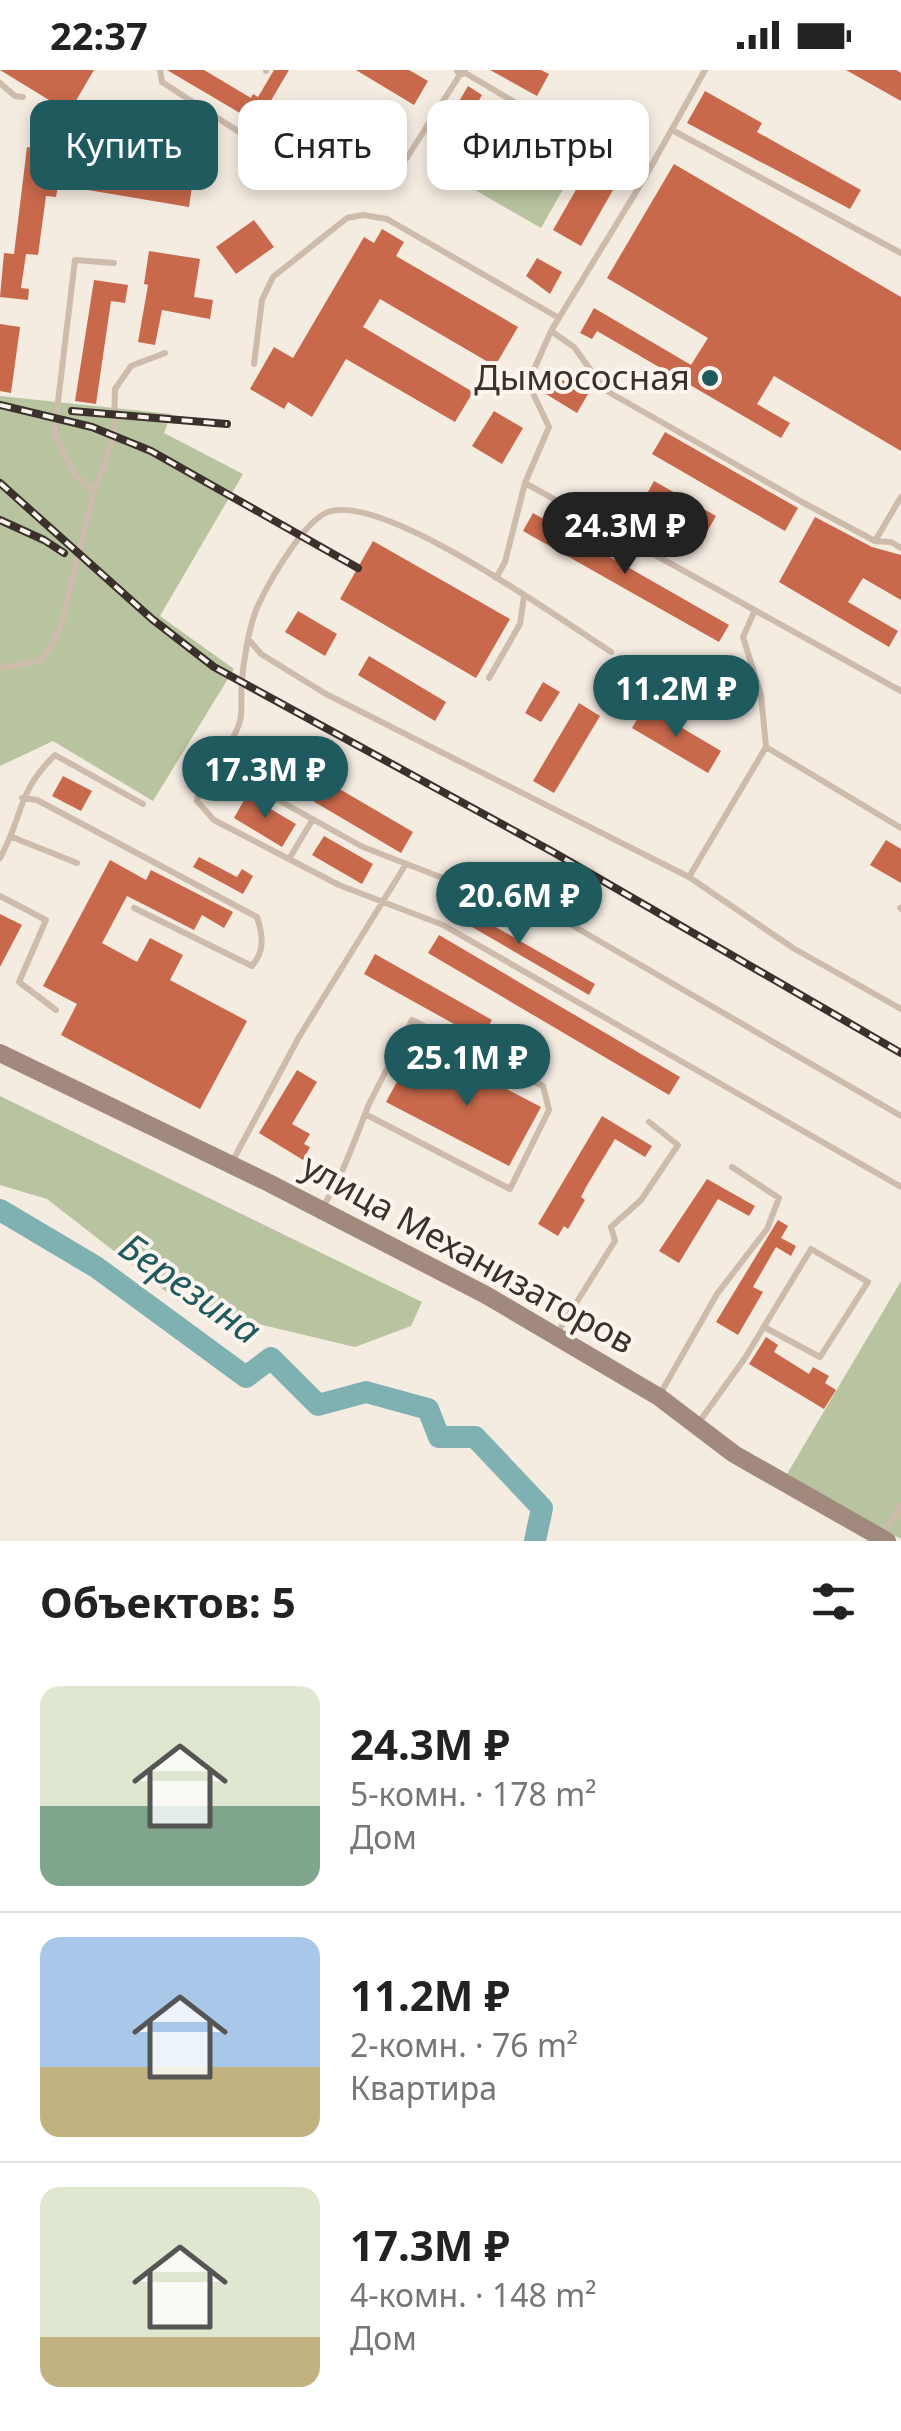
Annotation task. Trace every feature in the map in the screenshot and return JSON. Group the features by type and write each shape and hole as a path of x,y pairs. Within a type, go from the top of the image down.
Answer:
{"street":[{"name":"улица Механизаторов","path":"0,1053 321,1209 486,1295 658,1397 734,1454 882,1540"}],"lane":[{"path":"160,70 162,82 238,131"},
{"path":"407,156 461,70 511,100"},
{"path":"649,170 705,70"},
{"path":"0,83 15,96 24,98"},
{"path":"672,130 901,253"},
{"path":"496,578 505,562 525,483 549,427 528,382 551,331 637,190"},
{"path":"254,364 262,300 272,276 346,218 363,215 387,220 559,318"},
{"path":"94,492 60,453 54,435 74,260 114,263"},
{"path":"551,331 574,347 605,390 876,541 901,548"},
{"path":"0,668 40,661 52,646 62,622 94,492 114,437 115,389 131,366 165,352"},
{"path":"525,483 901,691"},
{"path":"876,541 901,497"},
{"path":"611,652 427,536 349,509 329,511 310,522 300,535 254,616 242,681 240,723 199,787 197,801 214,820 289,859 380,903 443,925 901,1187"},
{"path":"490,678 520,624 524,596"},
{"path":"689,877 766,747 761,695 743,638 756,610"},
{"path":"251,642 260,654 326,694 689,877 793,948 901,1009"},
{"path":"766,747 901,828"},
{"path":"0,858 12,837 32,777 55,755 143,804"},
{"path":"213,764 363,847 448,880 525,898 901,1116"},
{"path":"22,798 37,800 257,917 263,936 259,958 252,966 134,908"},
{"path":"289,859 313,819"},
{"path":"12,837 77,864"},
{"path":"230,1165 299,1038 406,864"},
{"path":"0,896 46,920 19,982 56,1010"},
{"path":"321,1209 349,1157 365,1114 412,1020 543,1086 549,1110 510,1189 365,1114"},
{"path":"555,1336 614,1241 612,1227 641,1200 678,1146 648,1122"},
{"path":"658,1397 717,1294 768,1229 779,1198 732,1167"},
{"path":"697,1424 764,1327 810,1249 868,1282 820,1357 764,1327"},
{"path":"882,1540 901,1506"}],"green space":[{"path":"475,190 563,190 541,228"},
{"path":"0,396 171,414 164,433 243,474 160,616 234,669 153,801 53,741 0,766"},
{"path":"0,1096 422,1302 411,1326 355,1347 186,1307 47,1199 0,1185"},
{"path":"901,1281 901,1539 787,1474"}],"building":[{"path":"0,70 94,70 76,100 49,100"},
{"path":"167,70 204,70 251,98 253,94 258,97 274,70 289,70 271,100 238,100 238,112"},
{"path":"356,70 409,70 428,81 414,105"},
{"path":"490,70 541,70 549,74 537,96"},
{"path":"846,70 896,70 901,73 901,101"},
{"path":"468,86 482,95 479,100 460,100"},
{"path":"705,91 762,123 757,132 861,190 850,209 687,123"},
{"path":"27,147 30,190 57,190 56,197 46,196 38,255 26,254 21,288 29,289 28,300 0,297 4,253 14,254"},
{"path":"674,164 901,297 901,451 774,376 757,404 790,423 781,438 597,331 592,339 580,333 594,308 691,365 708,338 607,278"},
{"path":"88,190 192,190 189,207"},
{"path":"576,190 613,190 581,246 553,230"},
{"path":"254,220 274,247 236,274 216,247"},
{"path":"382,229 404,242 396,256 518,327 495,366 380,299 363,327 473,392 455,422 346,359 312,417 288,402 284,409 250,389 274,347 293,358 364,237 374,243"},
{"path":"149,251 200,259 194,297 213,300 210,319 162,310 155,345 138,342 148,285 144,284"},
{"path":"537,258 562,272 550,294 526,276"},
{"path":"94,280 128,285 125,303 111,301 96,404 75,401"},
{"path":"0,324 20,327 11,393 0,391"},
{"path":"551,373 577,389 581,383 591,389 577,413 541,391"},
{"path":"494,411 523,428 502,464 472,446"},
{"path":"665,432 798,508 785,531 652,454"},
{"path":"654,481 716,516 700,544 638,510"},
{"path":"533,513 729,625 719,642 523,531"},
{"path":"815,517 872,547 901,555 901,600 863,578 848,602 898,631 889,647 779,582"},
{"path":"373,541 510,619 476,678 340,599"},
{"path":"298,611 337,634 325,656 285,632"},
{"path":"369,656 446,702 435,721 358,675"},
{"path":"543,682 560,692 541,722 525,713"},
{"path":"579,703 600,716 554,793 533,781"},
{"path":"645,706 721,751 708,773 632,728"},
{"path":"254,739 413,832 401,853 301,794 298,800 239,765"},
{"path":"63,776 92,791 81,811 52,796"},
{"path":"247,795 296,824 282,847 234,818"},
{"path":"324,836 373,864 362,884 312,855"},
{"path":"886,840 901,849 901,883 870,865"},
{"path":"199,857 237,877 242,869 253,876 243,894 193,867"},
{"path":"110,860 146,880 151,870 233,912 224,928 202,915 194,930 127,896 102,943 137,962 150,938 183,955 170,980 247,1021 200,1109 61,1035 77,1004 43,986"},
{"path":"447,899 595,984 589,995 441,909"},
{"path":"0,914 22,925 0,967"},
{"path":"439,935 680,1077 669,1095 428,953"},
{"path":"375,954 492,1020 481,1039 364,974"},
{"path":"451,1060 541,1107 509,1166 386,1102 407,1063 440,1081"},
{"path":"297,1070 317,1082 292,1124 310,1134 304,1144 310,1147 303,1160 259,1133"},
{"path":"602,1116 652,1146 645,1157 615,1139 586,1187 581,1197 585,1200 568,1229 564,1226 558,1236 538,1224"},
{"path":"707,1179 755,1206 749,1216 718,1199 679,1263 659,1251"},
{"path":"778,1220 788,1226 781,1238 796,1246 791,1256 776,1247 753,1287 763,1292 738,1335 716,1322"},
{"path":"766,1337 778,1345 774,1352 809,1374 813,1367 829,1376 825,1383 836,1390 824,1409 749,1364"}],"waterway":[{"name":"Березина","path":"0,1210 96,1267 246,1377 271,1358 318,1405 366,1392 428,1409 439,1437 475,1437 542,1508 535,1541"}],"railway":[{"path":"0,405 92,427 151,451 358,568"},
{"path":"72,411 227,424"},
{"path":"0,483 152,619 214,667 553,852 901,1053"},
{"path":"0,520 64,553"}],"place":[{"name":"Дымососная","path":"710,378"}]}
